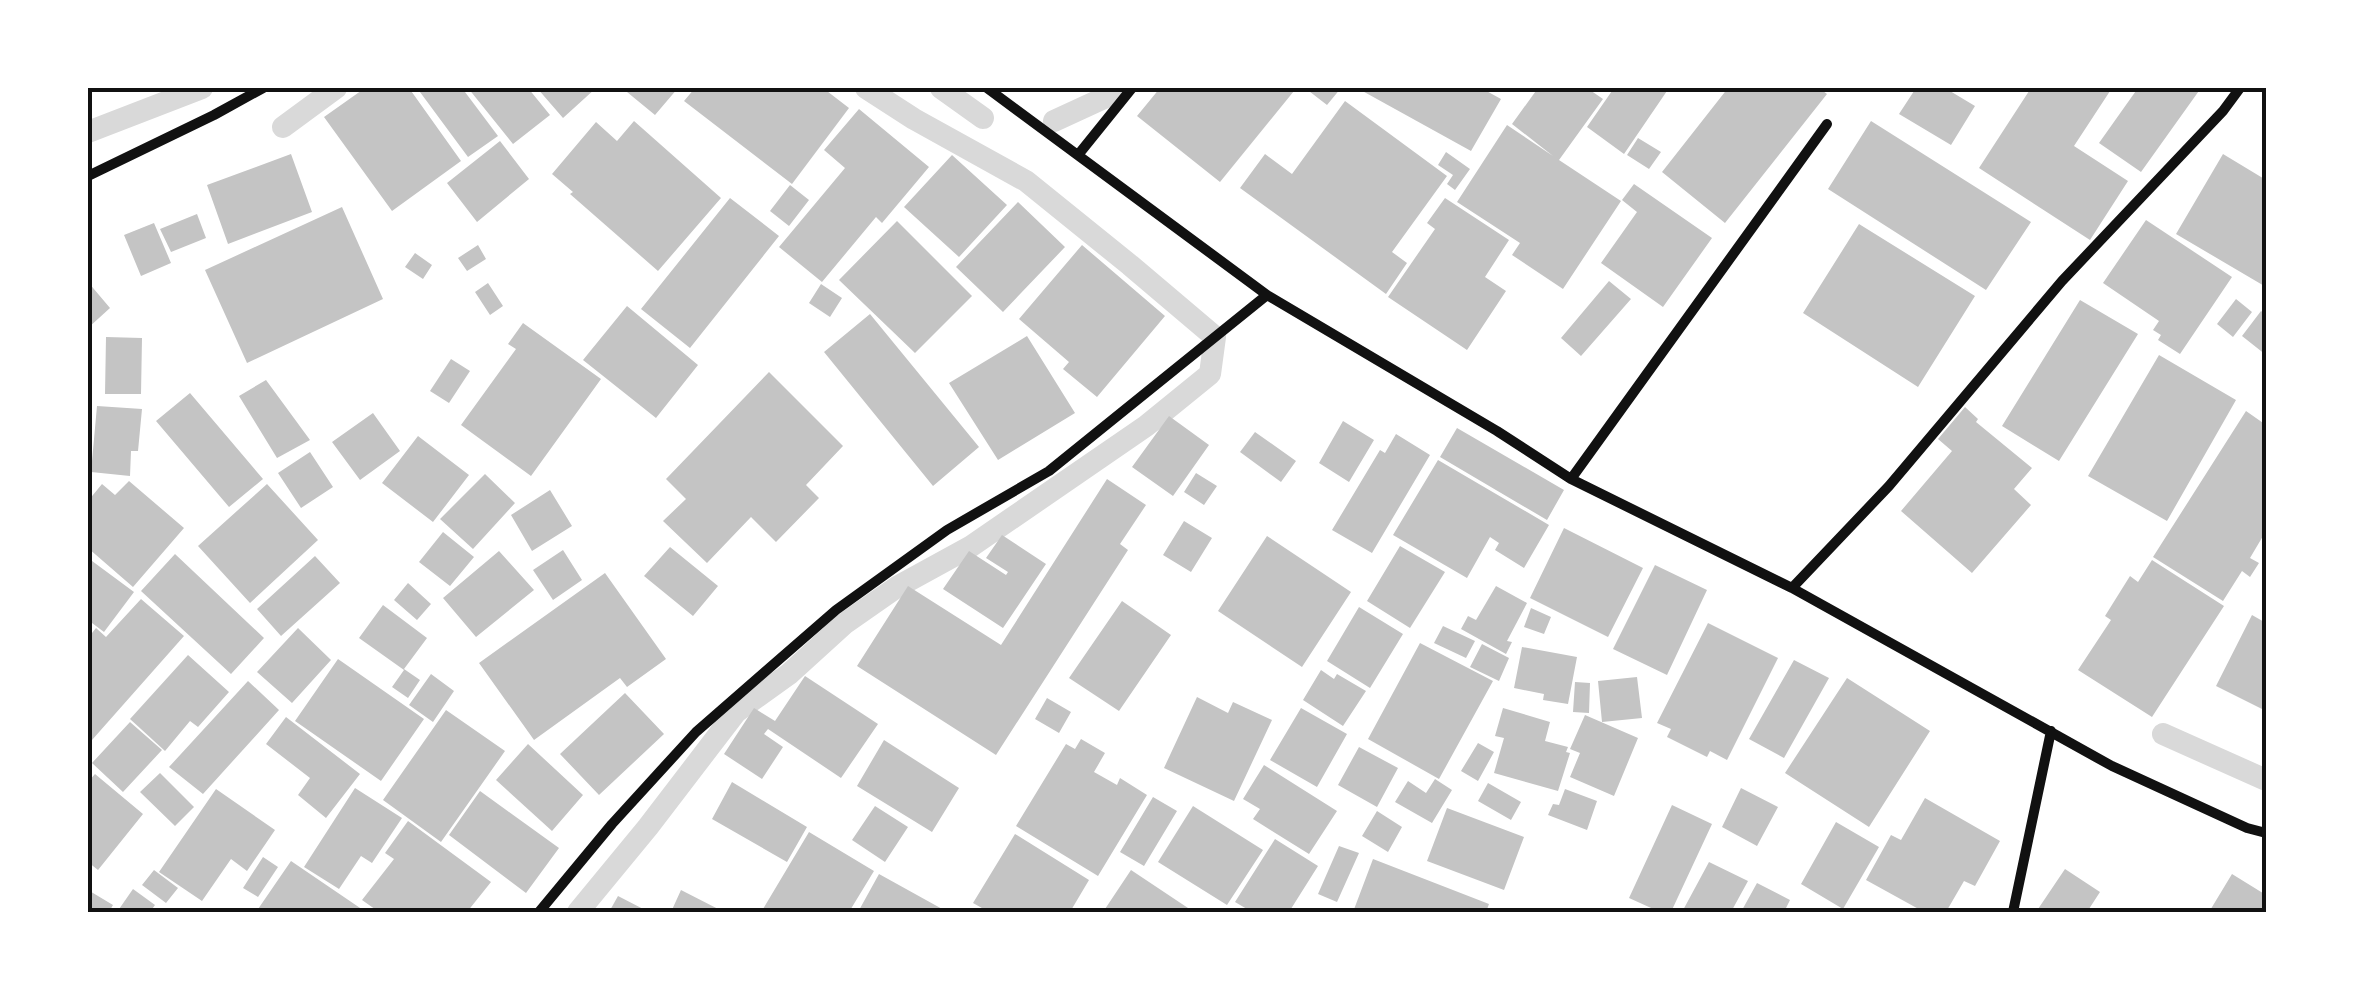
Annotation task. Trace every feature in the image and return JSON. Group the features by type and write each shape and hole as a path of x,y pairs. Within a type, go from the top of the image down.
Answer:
{"street":[{"path":"88,176 263,88"},
{"path":"987,88 1267,294 1571,479 1792,588 2112,766 2266,833"},
{"path":"1078,154 1132,88"},
{"path":"1792,588 1889,486 2062,281 2240,88"},
{"path":"1571,479 1827,124"},
{"path":"539,912 696,732 836,610 947,530 1050,471 1267,294"},
{"path":"2014,912 2052,731"}],"building":[{"path":"365,88 409,88 461,161 392,211 324,117"},
{"path":"417,88 462,88 498,136 468,157"},
{"path":"468,88 528,88 550,115 513,144"},
{"path":"537,88 596,88 563,118"},
{"path":"631,88 678,88 655,115 627,92"},
{"path":"695,88 823,88 849,108 792,184 684,101"},
{"path":"1160,88 1294,91 1220,182 1137,116"},
{"path":"1305,88 1341,88 1327,105"},
{"path":"1357,88 1481,88 1501,99 1471,151"},
{"path":"1538,88 1587,88 1603,99 1559,160 1621,201 1563,289 1512,255 1520,243 1457,202 1507,125 1553,156 1512,124"},
{"path":"1614,88 1669,88 1624,154 1587,127"},
{"path":"1728,88 1819,88 1827,94 1725,223 1662,172"},
{"path":"1916,88 1945,88 1975,106 1951,145 1899,114"},
{"path":"2031,88 2112,88 2074,146 2128,181 2090,240 1979,168"},
{"path":"2138,88 2201,88 2141,172 2099,143"},
{"path":"1345,101 1447,176 1392,252 1407,263 1386,294 1240,188 1265,154 1292,174"},
{"path":"859,109 929,167 882,223 876,217 822,282 779,247 845,168 824,150"},
{"path":"634,121 721,198 658,271 552,174 596,122 617,141"},
{"path":"1871,121 2031,222 1986,290 1828,189"},
{"path":"1638,138 1661,152 1649,169 1627,155"},
{"path":"500,141 529,179 477,222 447,183"},
{"path":"1446,152 1470,169 1455,190 1447,184 1453,175 1438,165"},
{"path":"291,154 312,212 228,244 207,185"},
{"path":"2223,154 2266,180 2266,287 2176,234"},
{"path":"952,155 1007,205 959,257 904,207"},
{"path":"1634,184 1712,238 1663,307 1601,263 1637,212 1622,200"},
{"path":"790,185 809,200 789,226 770,211"},
{"path":"730,198 779,236 690,348 641,309"},
{"path":"1445,198 1509,240 1485,277 1506,291 1467,350 1388,297 1435,229 1427,223"},
{"path":"1018,202 1065,247 1003,312 956,267"},
{"path":"342,207 383,299 247,363 205,270"},
{"path":"197,214 206,238 171,252 160,229"},
{"path":"2146,220 2232,277 2180,354 2158,340 2161,335 2153,330 2159,321 2103,283"},
{"path":"897,221 972,296 915,353 839,280"},
{"path":"154,223 171,263 141,276 124,235"},
{"path":"1859,224 1975,296 1918,387 1803,313"},
{"path":"478,245 486,259 467,271 458,258"},
{"path":"1082,245 1165,316 1097,397 1063,369 1069,362 1019,319"},
{"path":"415,253 432,265 423,279 405,267"},
{"path":"1609,281 1631,299 1581,356 1561,338"},
{"path":"88,282 110,308 88,328"},
{"path":"488,283 503,306 490,315 475,292"},
{"path":"821,284 842,298 830,317 809,303"},
{"path":"2236,299 2252,312 2233,337 2217,324"},
{"path":"2080,300 2138,334 2059,461 2002,426"},
{"path":"627,306 698,365 656,418 583,360"},
{"path":"2261,311 2266,315 2266,355 2242,336"},
{"path":"870,314 979,447 933,486 824,352"},
{"path":"523,323 601,379 531,476 461,425 516,349 508,344"},
{"path":"1027,336 1075,413 998,460 949,383"},
{"path":"106,337 142,338 141,394 105,394"},
{"path":"2159,355 2236,400 2167,521 2088,476"},
{"path":"451,359 470,371 449,403 430,391"},
{"path":"769,372 843,446 806,485 819,498 776,542 751,517 707,563 663,521 686,499 666,479"},
{"path":"266,380 310,440 277,458 239,396"},
{"path":"190,393 263,479 229,507 156,421"},
{"path":"97,406 142,409 138,451 131,451 130,476 91,472"},
{"path":"1965,407 1978,419 1976,422 2032,468 2014,489 2031,505 1972,573 1901,511 1952,451 1938,439"},
{"path":"2246,411 2266,425 2266,531 2250,558 2259,563 2250,577 2242,571 2223,601 2153,557"},
{"path":"373,413 400,451 360,480 332,442"},
{"path":"1169,416 1209,445 1173,496 1132,467"},
{"path":"1343,421 1374,440 1349,482 1319,463"},
{"path":"1457,428 1564,490 1547,520 1440,457"},
{"path":"1255,432 1296,461 1281,482 1240,452"},
{"path":"1396,434 1430,455 1372,553 1332,530 1380,450 1385,453"},
{"path":"418,436 469,475 433,522 382,483"},
{"path":"310,452 333,487 301,508 278,473"},
{"path":"1438,460 1549,525 1524,568 1495,550 1499,543 1490,537 1467,578 1393,535"},
{"path":"1196,473 1217,486 1204,505 1184,492"},
{"path":"485,474 515,503 473,549 440,519"},
{"path":"1107,479 1146,505 1120,544 1128,550 996,755 857,666 908,586 1001,645"},
{"path":"129,481 184,528 133,587 88,548 88,501 102,484 115,495"},
{"path":"267,484 318,540 250,603 198,546"},
{"path":"550,490 572,526 532,551 511,515"},
{"path":"1184,521 1212,538 1191,572 1163,555"},
{"path":"1564,528 1643,568 1608,637 1530,598"},
{"path":"443,532 474,557 450,586 419,562"},
{"path":"1002,535 1046,564 1003,628 943,589 969,551 1006,575 1008,572 986,558"},
{"path":"1267,536 1351,592 1302,667 1218,611"},
{"path":"1400,546 1445,572 1410,628 1367,601"},
{"path":"670,547 718,586 693,616 644,576"},
{"path":"563,550 582,580 553,600 533,570"},
{"path":"499,551 534,590 476,637 443,598"},
{"path":"175,554 264,638 231,674 141,591"},
{"path":"315,556 340,583 281,636 257,609"},
{"path":"88,558 134,592 104,632 88,620"},
{"path":"2152,560 2224,606 2152,717 2078,670 2111,620 2105,616 2130,576 2138,582"},
{"path":"1655,565 1707,590 1667,675 1613,649"},
{"path":"605,573 666,659 627,687 620,678 534,740 479,663"},
{"path":"408,583 431,604 417,620 394,600"},
{"path":"1496,586 1527,603 1507,641 1512,642 1506,654 1461,629 1468,616 1476,620"},
{"path":"141,599 184,636 92,740 88,736 88,638 96,628 106,637"},
{"path":"1122,601 1171,635 1119,711 1069,678"},
{"path":"383,605 427,638 404,669 420,680 408,698 392,687 404,670 359,638"},
{"path":"1359,607 1403,634 1370,688 1327,661"},
{"path":"1531,608 1551,617 1544,634 1524,627"},
{"path":"2252,615 2266,623 2266,711 2216,686"},
{"path":"1708,623 1778,658 1727,760 1710,751 1707,757 1667,737 1671,729 1657,723"},
{"path":"1443,626 1475,641 1466,658 1434,643"},
{"path":"298,628 331,660 292,703 257,672"},
{"path":"1420,643 1493,681 1439,779 1368,739"},
{"path":"1482,644 1509,658 1499,681 1470,667"},
{"path":"1522,647 1577,657 1568,704 1543,700 1544,694 1514,688"},
{"path":"188,655 229,692 198,727 190,721 165,751 130,719"},
{"path":"338,659 424,719 381,781 295,721"},
{"path":"1794,660 1829,678 1784,758 1749,739"},
{"path":"1321,670 1334,679 1337,674 1366,691 1343,726 1303,700"},
{"path":"431,674 454,691 433,722 409,705"},
{"path":"805,676 878,724 841,778 768,729 764,734 783,747 762,779 724,754 754,708 775,721"},
{"path":"1637,677 1642,718 1602,722 1598,681"},
{"path":"1847,678 1930,731 1869,827 1785,773"},
{"path":"248,681 279,710 203,794 169,767"},
{"path":"1575,682 1590,683 1589,713 1573,712"},
{"path":"625,693 664,734 599,795 560,754"},
{"path":"1197,697 1228,713 1233,702 1272,720 1234,801 1164,768"},
{"path":"1047,698 1071,712 1059,733 1035,719"},
{"path":"1301,708 1347,734 1317,787 1270,760"},
{"path":"1503,708 1550,722 1545,741 1568,747 1566,752 1570,753 1558,791 1494,773 1504,738 1495,736"},
{"path":"446,710 505,751 441,842 383,800"},
{"path":"1585,715 1638,738 1614,796 1570,777 1580,753 1570,749"},
{"path":"286,717 360,774 326,818 298,795 310,778 266,744"},
{"path":"130,722 162,750 123,792 92,763"},
{"path":"1081,739 1105,753 1094,772 1117,785 1120,778 1147,795 1098,876 1016,826 1066,744 1075,749"},
{"path":"884,740 959,788 932,832 857,786"},
{"path":"1478,743 1494,752 1478,781 1461,771"},
{"path":"528,744 583,795 552,831 496,780"},
{"path":"1359,747 1398,768 1377,807 1338,785"},
{"path":"1264,765 1337,811 1309,854 1253,819 1260,809 1243,799"},
{"path":"160,773 194,807 175,826 140,792"},
{"path":"95,774 143,814 98,870 88,862 88,782"},
{"path":"1435,779 1452,790 1432,823 1395,802 1408,781 1426,793"},
{"path":"732,782 807,827 787,862 712,819"},
{"path":"1488,783 1521,802 1511,820 1478,801"},
{"path":"355,788 402,818 372,863 361,856 339,889 304,867"},
{"path":"1741,788 1778,807 1757,846 1722,827"},
{"path":"216,789 275,830 247,871 231,859 202,901 159,872"},
{"path":"1565,789 1597,801 1587,830 1548,815 1553,804 1559,805"},
{"path":"480,791 559,848 526,893 449,835"},
{"path":"1153,797 1177,811 1144,866 1120,852"},
{"path":"1925,798 2000,841 1975,886 1964,881 1946,912 1924,912 1866,880 1891,835 1901,840"},
{"path":"1672,805 1712,824 1671,912 1660,912 1629,898"},
{"path":"875,806 908,827 885,862 852,840"},
{"path":"1193,806 1263,850 1227,905 1158,862"},
{"path":"1447,808 1524,837 1504,890 1427,861"},
{"path":"1377,811 1402,827 1388,852 1362,836"},
{"path":"408,821 491,882 467,912 379,912 362,900 394,859 385,853"},
{"path":"1836,822 1879,847 1843,909 1801,884"},
{"path":"809,832 874,871 849,912 763,909"},
{"path":"1015,834 1089,880 1070,912 989,912 973,903"},
{"path":"1275,839 1318,866 1289,912 1252,912 1235,902"},
{"path":"1339,846 1359,853 1337,902 1318,894"},
{"path":"263,857 278,867 258,897 243,888"},
{"path":"1373,859 1489,904 1486,912 1353,912"},
{"path":"291,861 366,912 256,912"},
{"path":"1709,862 1748,881 1731,912 1682,912"},
{"path":"2065,869 2100,892 2087,912 2036,912"},
{"path":"154,870 178,888 166,903 142,885"},
{"path":"1131,870 1194,912 1103,912"},
{"path":"879,874 944,910 943,912 858,912"},
{"path":"2232,874 2266,895 2266,912 2209,912"},
{"path":"1757,883 1790,900 1784,912 1741,912"},
{"path":"133,889 155,905 150,912 117,912"},
{"path":"88,890 113,905 109,912 88,912"},
{"path":"681,890 724,912 671,912"},
{"path":"618,896 649,912 609,912"}],"waterway":[{"path":"88,132 202,88"},
{"path":"283,127 336,88"},
{"path":"578,912 736,712 789,674 844,624 897,587 970,547 1146,426 1210,374 1215,337 1130,265 1026,181 866,88"},
{"path":"941,88 983,118"},
{"path":"1054,121 1121,88"},
{"path":"2163,734 2266,780"}]}
